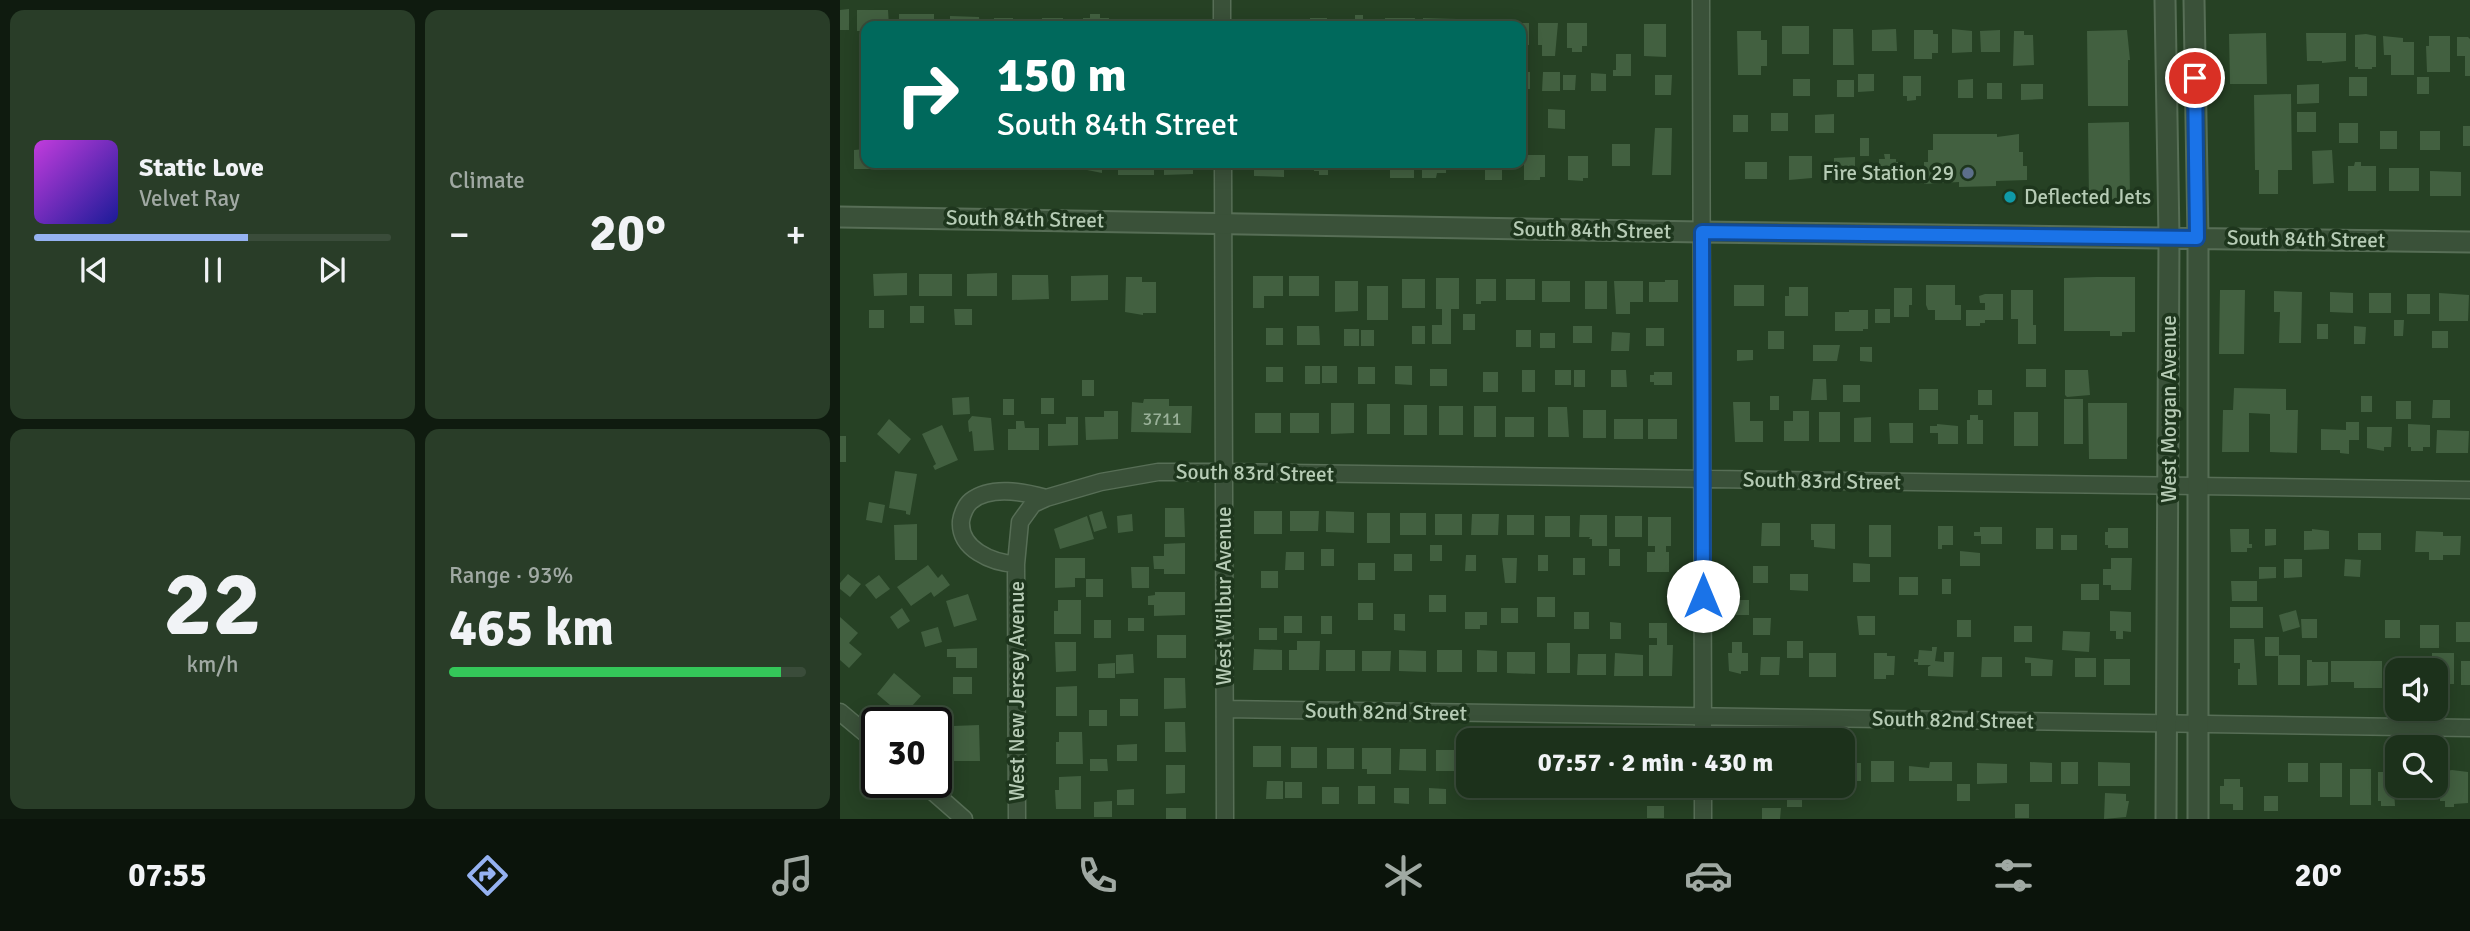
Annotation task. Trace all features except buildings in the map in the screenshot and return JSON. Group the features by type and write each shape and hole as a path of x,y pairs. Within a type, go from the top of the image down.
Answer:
{"street":[{"path":"1222,0 1222,21"},
{"path":"1701,0 1703,728"},
{"name":"West Morgan Avenue","path":"2165,0 2169,237 2166,819"},
{"name":"West Morgan Avenue","path":"2194,0 2198,819"},
{"name":"West Wilbur Avenue","path":"1223,168 1225,819"},
{"name":"South 84th Street","path":"840,216 1702,232 2470,242"},
{"name":"South 83rd Street","path":"1020,522 1033,504 1046,498 1101,482 1158,472 2470,490"},
{"name":"West New Jersey Avenue","path":"1016,564 997,560 971,548 962,531 963,512 970,502 985,494 1028,493 1046,498"},
{"name":"West New Jersey Avenue","path":"1017,819 1016,564 1020,522"},
{"name":"South 82nd Street","path":"1225,709 2470,728"},
{"path":"840,712 861,730"},
{"path":"940,798 964,819"},
{"path":"1703,798 1703,819"}],"place":[{"name":"Fire Station 29","path":"1968,173"},
{"name":"Deflected Jets","path":"2010,197"}],"route":[{"path":"1703,596 1702,232 2197,238 2195,78"}]}
